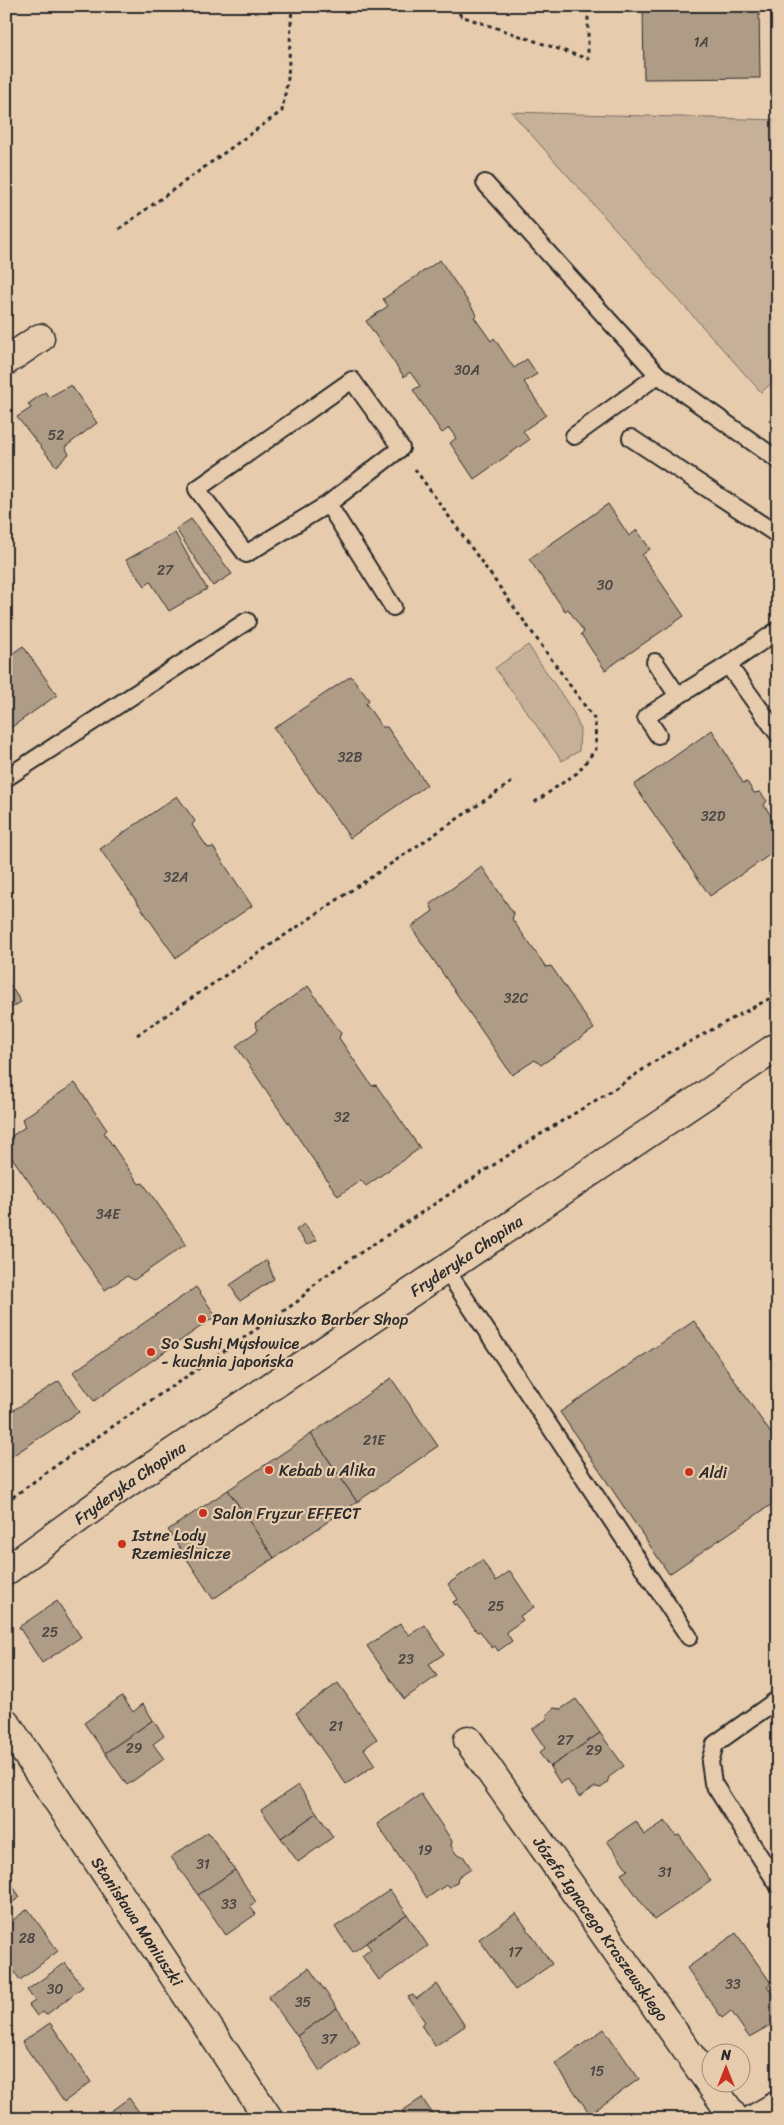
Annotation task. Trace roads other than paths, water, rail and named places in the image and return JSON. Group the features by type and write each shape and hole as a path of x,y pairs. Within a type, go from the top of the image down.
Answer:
{"street":[{"path":"6,361 40,338"},
{"name":"Fryderyka Chopina","path":"6,1571 123,1486 778,1046"},
{"name":"Stanisława Moniuszki","path":"6,1723 269,2119"},
{"name":"Józefa Ignacego Kraszewskiego","path":"468,1740 735,2119"},
{"path":"754,2119 778,2105"}],"lane":[{"path":"485,183 658,375 778,460"},
{"path":"574,436 658,375"},
{"path":"352,380 400,448 328,504 246,554 197,489 352,380"},
{"path":"631,438 778,535"},
{"path":"328,504 393,607"},
{"path":"6,778 247,621"},
{"path":"658,735 646,717 728,665 778,630"},
{"path":"655,662 678,696"},
{"path":"728,665 778,734"},
{"path":"445,1268 689,1637"},
{"path":"778,1699 715,1744 710,1762 712,1783 778,1885"}],"place":[{"name":"Pan Moniuszko Barber Shop","path":"202,1319"},
{"name":"So Sushi Mysłowice - kuchnia japońska","path":"151,1352"},
{"name":"Kebab u Alika","path":"269,1470"},
{"name":"Aldi","path":"689,1472"},
{"name":"Salon Fryzur EFFECT","path":"203,1513"},
{"name":"Istne Lody Rzemieślnicze","path":"122,1544"}]}
